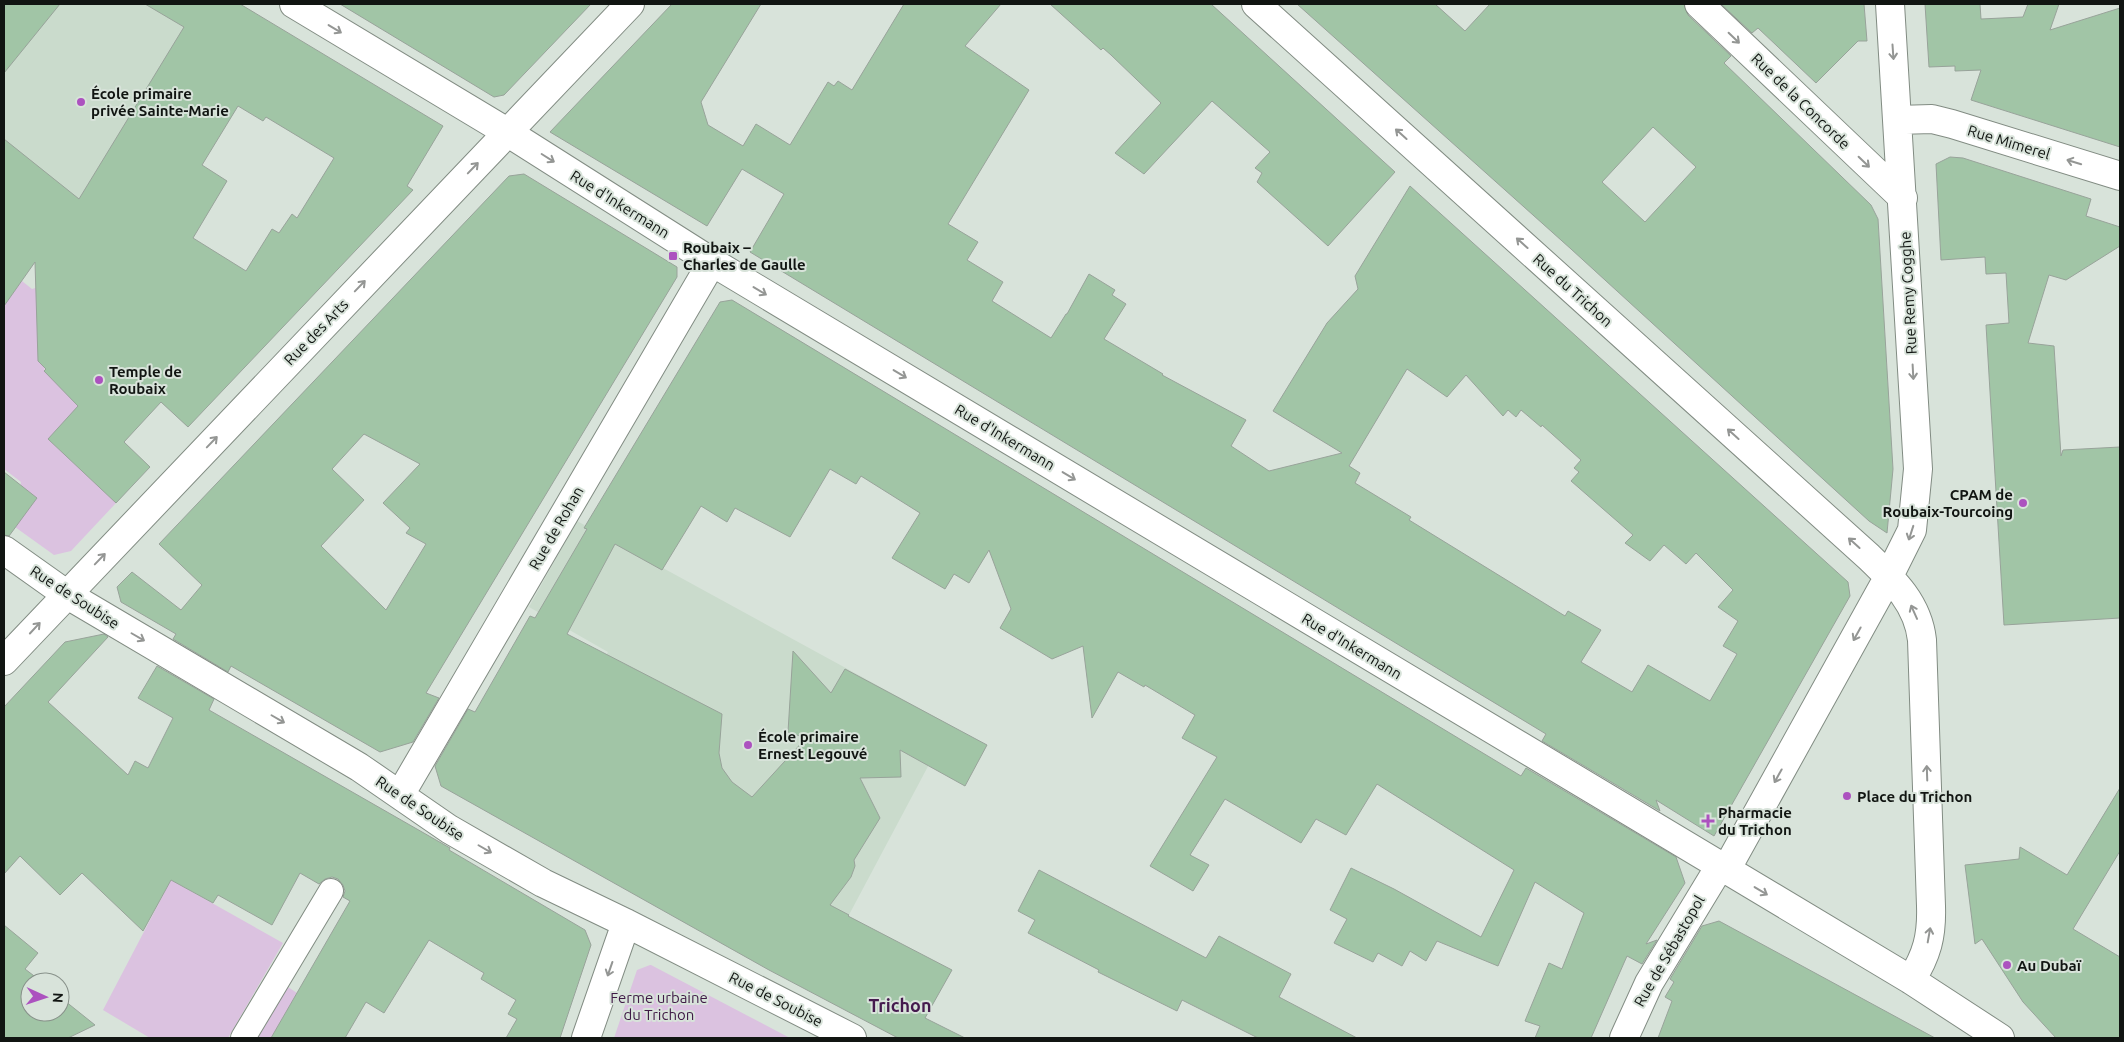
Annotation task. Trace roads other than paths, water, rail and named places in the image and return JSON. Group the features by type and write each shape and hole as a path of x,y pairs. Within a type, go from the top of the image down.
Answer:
{"street":[{"name":"Rue d'Inkermann","path":"294,4 508,132 712,262 1723,868"},
{"name":"Rue des Arts","path":"4,661 630,4"},
{"name":"Rue du Trichon","path":"1256,4 1890,576"},
{"name":"Rue de la Concorde","path":"1699,4 1903,198"},
{"name":"Rue Remy Cogghe","path":"1890,4 1903,198 1918,489 1912,530 1890,576"},
{"name":"Rue Mimerel","path":"1897,120 1932,119 1946,122 2120,176"},
{"name":"Rue de Rohan","path":"400,794 712,262"},
{"name":"Rue de Soubise","path":"4,550 66,594 359,767 442,825 544,883 626,922 852,1038"},
{"path":"1911,980 1925,955 1932,916 1923,647 1921,630 1912,605 1890,576 1723,868 1911,980 2000,1038"},
{"name":"Rue de Sébastopol","path":"1624,1038 1649,984 1723,868"},
{"path":"242,1038 331,891"},
{"path":"586,1038 626,922"}],"place":[{"name":"École primaire privée Sainte-Marie","path":"81,102"},
{"name":"Roubaix – Charles de Gaulle","path":"673,256"},
{"name":"Temple de Roubaix","path":"99,380"},
{"name":"CPAM de Roubaix-Tourcoing","path":"2023,503"},
{"name":"École primaire Ernest Legouvé","path":"748,745"},
{"name":"Place du Trichon","path":"1847,796"},
{"name":"Pharmacie du Trichon","path":"1708,821"},
{"name":"Au Dubaï","path":"2007,965"}],"district":[{"name":"Trichon","path":"900,1005"}],"park label":[{"name":"Ferme urbaine du Trichon","path":"659,1006"}]}
